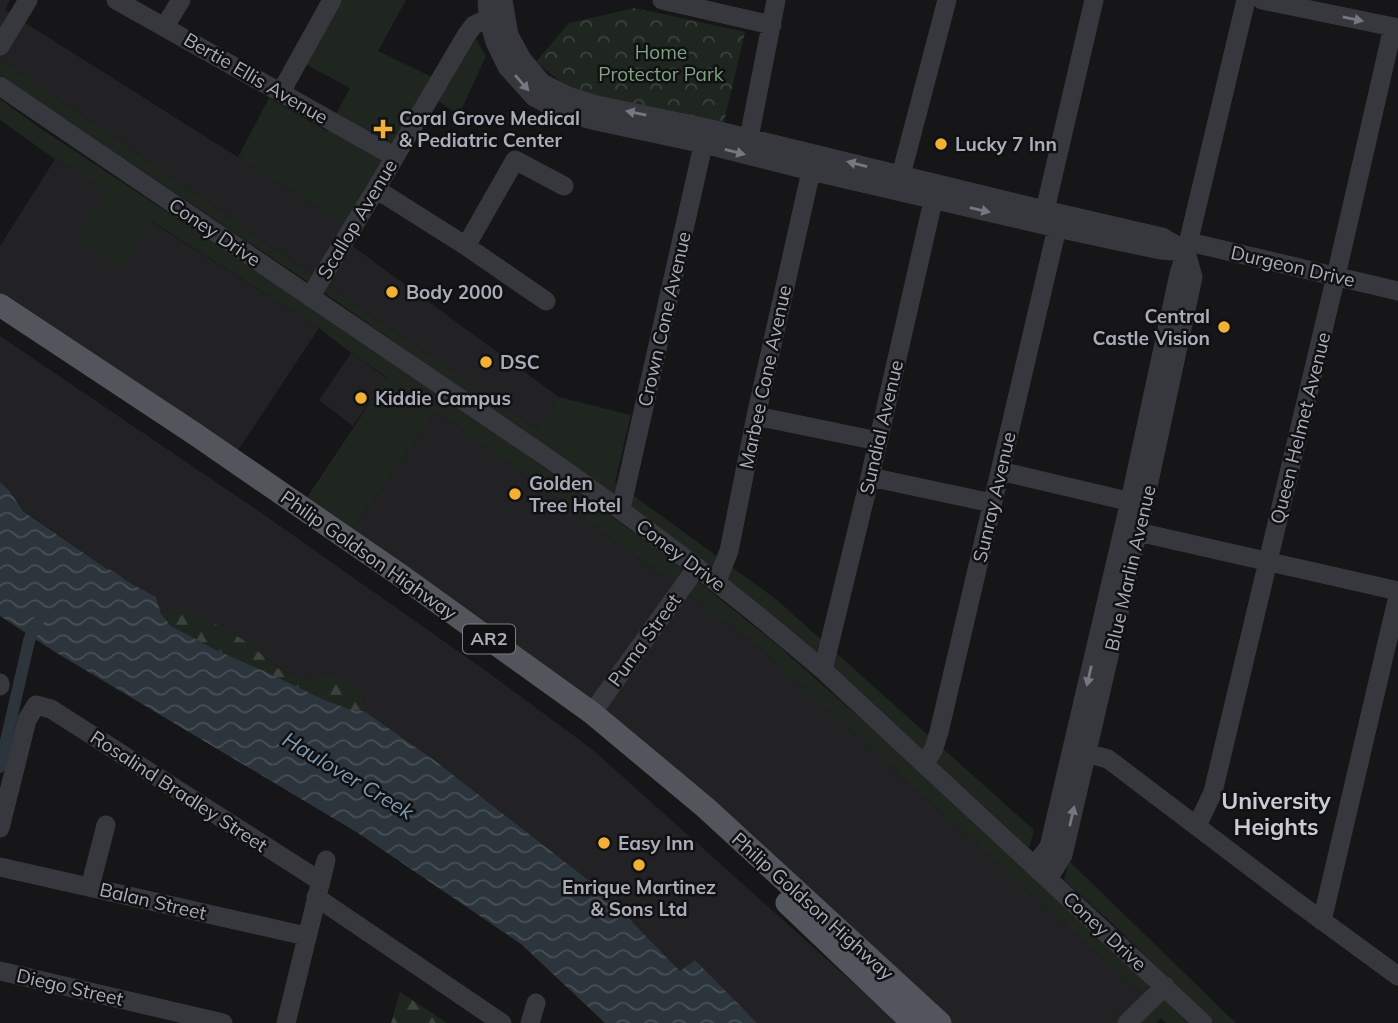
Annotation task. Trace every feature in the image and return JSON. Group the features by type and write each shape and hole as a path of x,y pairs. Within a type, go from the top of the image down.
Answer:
{"main road":[{"name":"Philip Goldson Highway","path":"0,305 195,434 400,575 592,713 706,808 940,1023"},
{"name":"Philip Goldson Highway","path":"0,322 206,459 587,728 698,823 913,1023"}],"street":[{"path":"0,46 28,0"},
{"name":"Bertie Ellis Avenue","path":"116,0 395,157"},
{"path":"165,26 181,0"},
{"path":"281,92 332,0"},
{"path":"662,0 772,25"},
{"path":"749,138 776,0"},
{"path":"901,175 947,0"},
{"path":"1045,210 1094,0"},
{"name":"Blue Marlin Avenue","path":"1041,873 1193,277 1187,247 1246,0"},
{"path":"1262,0 1396,28"},
{"path":"495,7 495,42 507,67 534,97 563,111 596,121 705,136 749,138 901,175 936,192 1057,228 1161,243"},
{"name":"Scallop Avenue","path":"310,297 467,34 495,7"},
{"name":"Queen Helmet Avenue","path":"1197,826 1213,792 1396,28"},
{"name":"Coney Drive","path":"0,86 621,509 717,581 823,670 1203,1023"},
{"path":"705,136 811,171 1045,210 1161,243"},
{"name":"Crown Cone Avenue","path":"621,509 705,136"},
{"path":"466,246 515,160 564,186"},
{"name":"Marbee Cone Avenue","path":"717,581 729,551 811,171"},
{"path":"376,189 546,300"},
{"name":"Sundial Avenue","path":"823,670 936,192"},
{"name":"Sunray Avenue","path":"925,764 939,732 1057,228"},
{"name":"Durgeon Drive","path":"1161,243 1336,276 1398,291"},
{"path":"756,416 878,441"},
{"path":"1000,471 1137,503"},
{"path":"870,477 992,503"},
{"name":"Blue Marlin Avenue","path":"1041,873 1063,855 1138,532 1137,503"},
{"path":"1138,532 1398,593 1322,921"},
{"name":"Puma Street","path":"592,713 697,567"},
{"name":"Rosalind Bradley Street","path":"0,828 27,720 36,705 51,709 318,889 502,1023"},
{"path":"1087,753 1108,760 1398,976"},
{"path":"90,887 106,825"},
{"path":"286,1023 326,860"},
{"name":"Balan Street","path":"0,867 306,936"},
{"name":"Diego Street","path":"0,971 223,1023"},
{"path":"1127,1023 1165,986"},
{"path":"530,1023 536,1003"}],"shaded area":[{"path":"0,0 10,0 5,10 347,226 340,237 559,397 537,430 0,59"},
{"path":"55,159 107,189 120,269 152,222 319,328 237,452 0,294 0,246"},
{"path":"0,336 260,512 489,673 593,750 898,1023 757,1023 695,961 680,971 601,890 434,760 364,711 363,693 345,680 331,674 312,680 291,674 279,669 252,646 172,608 161,614 156,597 107,569 23,510 0,482"},
{"path":"351,353 387,378 353,426 319,400"},
{"path":"437,411 752,641 1141,993 1109,1023 948,1023 777,863 351,531"}],"green space":[{"path":"337,0 406,0 378,51 436,79 475,37 486,56 459,115 429,95 347,226 238,157 269,98 327,131 350,88 305,64"},
{"name":"Home Protector Park","path":"635,8 745,32 724,122 651,110 569,88 536,62 569,23"},
{"path":"0,59 537,430 559,397 631,415 615,482 777,600 1034,830 1029,848 934,760 541,445 342,305 0,75"},
{"path":"0,99 332,321 665,555 775,643 925,775 1104,939 1188,1023 1166,1023 1161,1018 1156,1023 1109,1023 1141,993 752,641 437,411 351,531 306,499 387,377 319,328 153,222 121,270 78,238 106,189 55,159 0,120"},
{"path":"172,608 223,627 252,646 279,669 291,674 312,680 331,674 345,680 363,693 364,711 351,710 327,701 218,651 171,626 161,614"},
{"path":"1069,861 1236,1023 1214,1023 1064,880"},
{"path":"400,992 447,1023 391,1023"}],"water":[{"name":"Haulover Creek","path":"0,482 23,511 107,569 156,597 161,614 171,626 218,651 327,701 351,710 364,711 434,760 601,890 680,971 695,960 757,1023 605,1023 521,944 358,833 55,652 0,616"}],"waterway":[{"path":"0,767 29,641 38,622"}],"place":[{"name":"Coral Grove Medical & Pediatric Center","path":"383,129"},
{"name":"Lucky 7 Inn","path":"941,144"},
{"name":"Body 2000","path":"392,292"},
{"name":"Central Castle Vision","path":"1224,327"},
{"name":"DSC","path":"486,362"},
{"name":"Kiddie Campus","path":"361,398"},
{"name":"Golden Tree Hotel","path":"515,494"},
{"name":"Easy Inn","path":"604,843"},
{"name":"Enrique Martinez & Sons Ltd","path":"639,865"}],"district":[{"name":"University Heights","path":"1276,814"}]}
